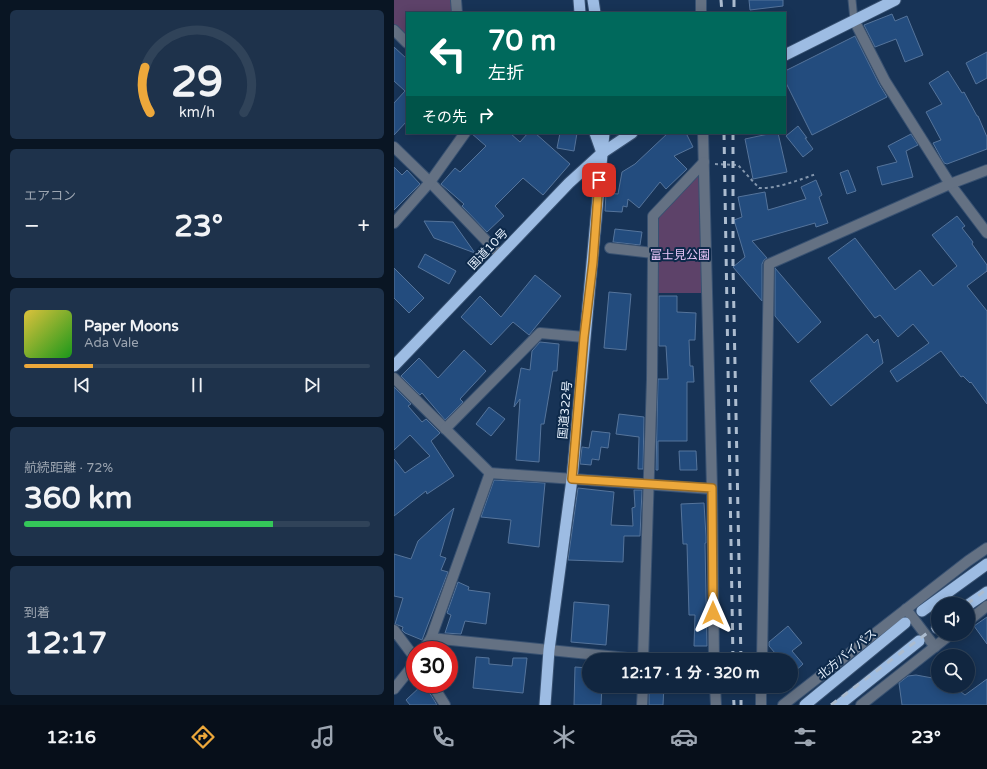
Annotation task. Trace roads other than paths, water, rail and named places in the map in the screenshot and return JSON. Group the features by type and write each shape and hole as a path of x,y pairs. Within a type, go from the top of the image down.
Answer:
{"highway":[{"path":"579,0 580,12"},
{"path":"593,0 595,12"},
{"path":"786,54 895,0"},
{"path":"595,134 602,153"},
{"path":"602,153 604,134"},
{"path":"602,153 630,134"},
{"name":"国道10号","path":"394,366 569,183 602,153"},
{"name":"国道322号","path":"545,705 549,650 572,479 602,153"},
{"path":"922,611 987,564"},
{"path":"975,600 987,592"},
{"name":"北方バイパス","path":"805,705 906,623"},
{"path":"840,705 919,641"}],"street":[{"path":"456,0 457,12"},
{"path":"701,0 701,12"},
{"path":"854,20 885,81 950,184 987,233"},
{"path":"394,30 406,42"},
{"path":"394,223 430,182 464,134"},
{"path":"703,134 712,488 714,653"},
{"path":"394,147 500,255"},
{"path":"643,653 652,379 653,216 704,162"},
{"path":"762,653 769,264 950,184 987,170"},
{"path":"610,248 653,253"},
{"path":"445,429 540,333 584,337"},
{"path":"394,378 490,473 712,488"},
{"path":"429,641 490,473"},
{"path":"783,705 987,548"},
{"path":"975,615 987,606"},
{"path":"906,609 935,647"},
{"path":"394,630 406,646"},
{"path":"431,638 582,654"},
{"path":"861,705 942,641"},
{"path":"394,689 406,674"},
{"path":"437,693 444,705"},
{"path":"642,705 643,693"},
{"path":"715,693 716,705"},
{"path":"761,693 761,705"}],"lane":[{"path":"852,0 854,20"}],"railway":[{"path":"721,0 722,12"},
{"path":"734,0 734,12"},
{"path":"724,134 733,653"},
{"path":"733,134 733,267 741,653"},
{"path":"975,598 987,589"},
{"path":"831,705 931,630"},
{"path":"733,693 734,705"},
{"path":"741,693 741,705"}],"park label":[{"name":"富士見公園","path":"680,255"}]}
